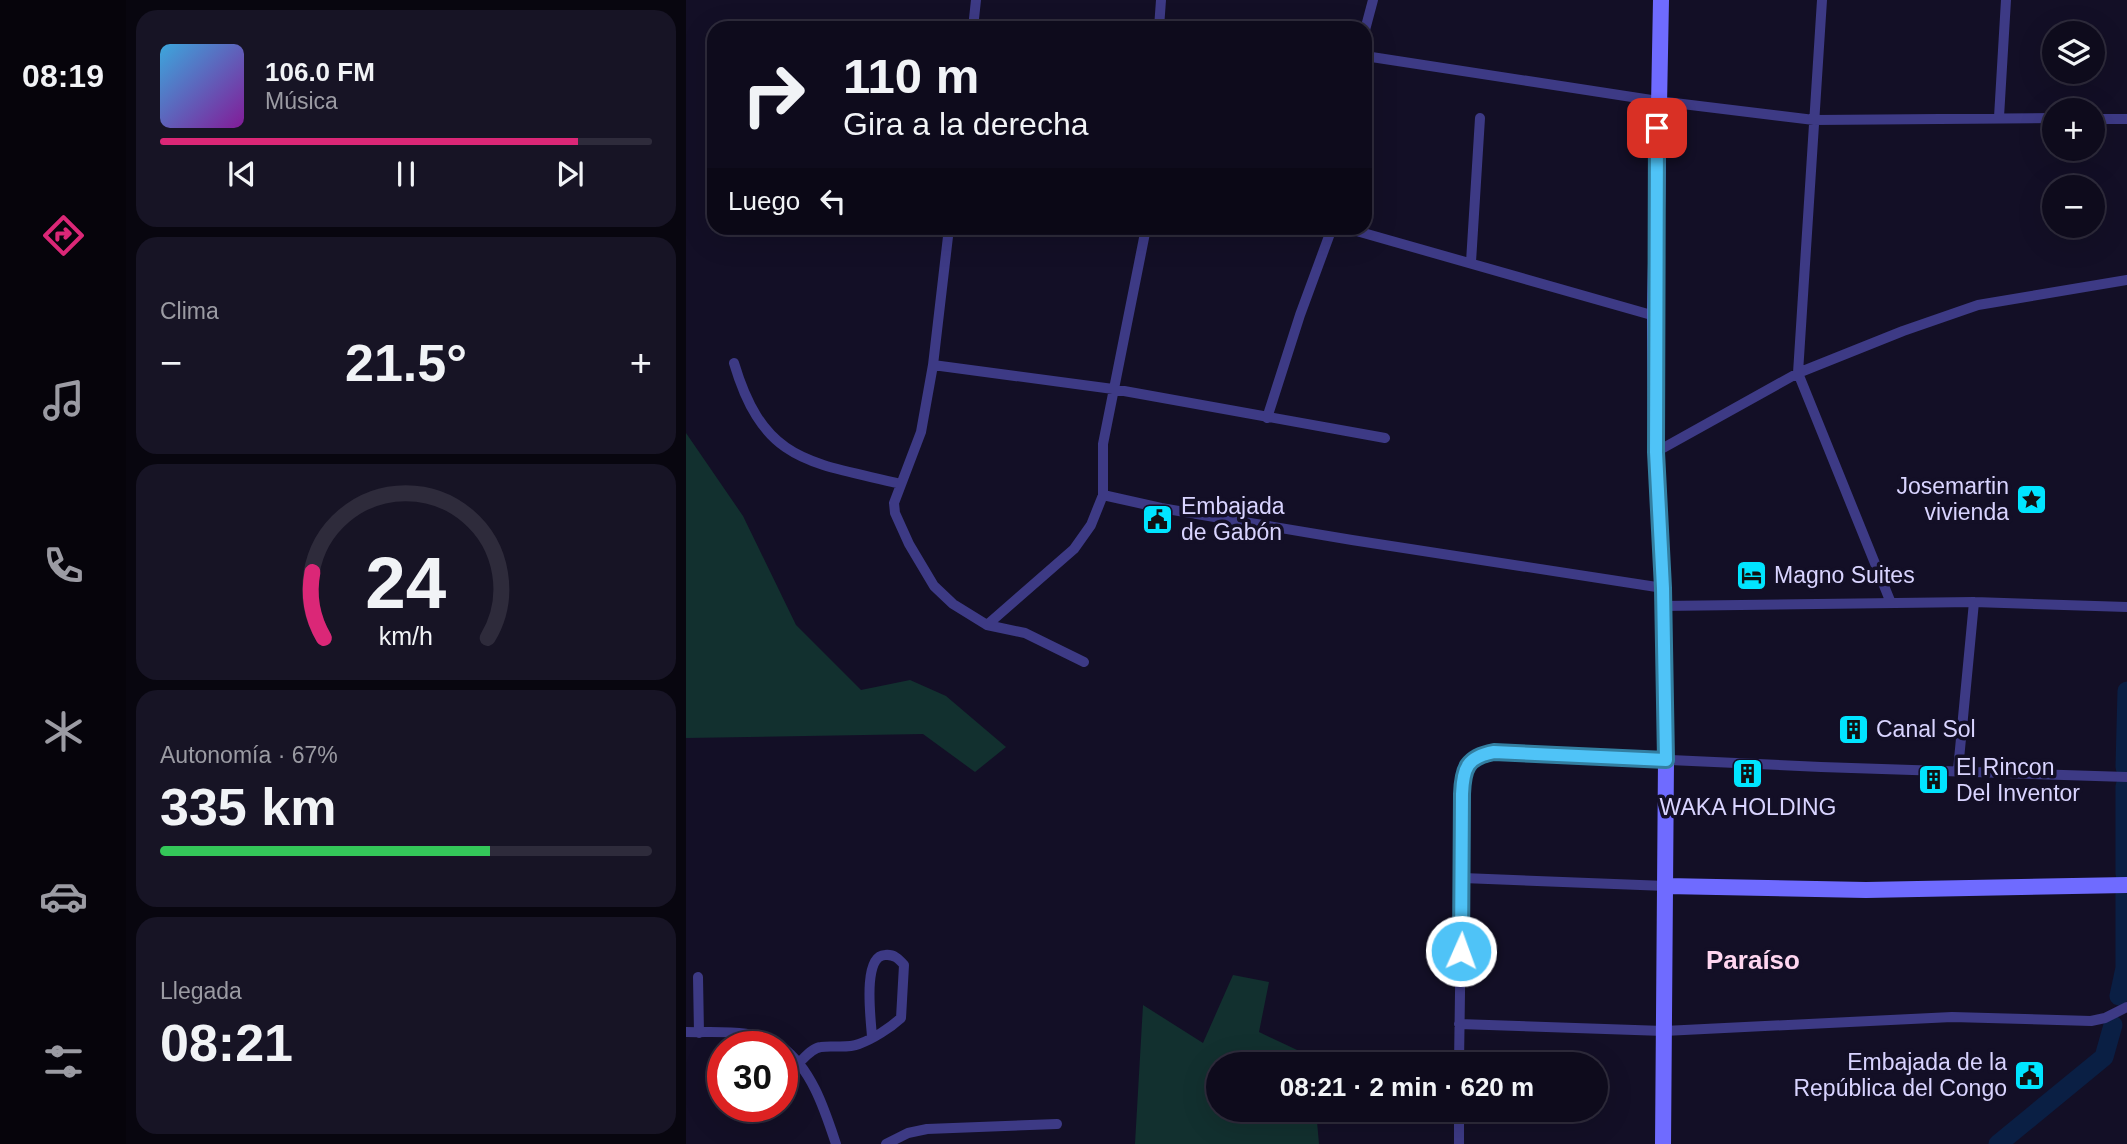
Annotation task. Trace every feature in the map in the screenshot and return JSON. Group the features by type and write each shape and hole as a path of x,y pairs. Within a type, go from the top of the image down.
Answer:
{"street":[{"path":"974,21 976,0"},
{"path":"1160,21 1161,0"},
{"path":"1367,21 1373,0"},
{"path":"1661,0 1655,316 1656,452 1663,588 1666,760 1663,1144"},
{"path":"1822,0 1798,373 1891,603"},
{"path":"1999,117 2006,0"},
{"path":"1372,57 1658,101 1814,120 2042,118"},
{"path":"1471,262 1480,118"},
{"path":"2105,119 2127,120"},
{"path":"948,235 933,365 921,432 894,503 895,513 902,531 934,586 953,604 987,625 1025,633 1084,662"},
{"path":"987,625 1074,549 1091,525 1103,495 1103,443 1145,235"},
{"path":"1267,418 1300,314 1329,235"},
{"path":"1372,235 1655,316"},
{"path":"1656,452 1798,373 1903,331 1978,305 2127,281"},
{"path":"734,363 747,398 780,444 794,454 815,463 901,484"},
{"path":"933,365 1113,389 1385,438"},
{"path":"1103,495 1161,508 1352,540 1663,588"},
{"path":"1958,770 1974,602"},
{"path":"1662,606 1974,602 2127,607"},
{"path":"1459,1052 1463,778 1468,765 1479,755 1494,752 1821,767 2127,776"},
{"path":"1463,878 1866,890 2127,885"},
{"path":"836,1144 826,1114 799,1063 813,1050 821,1047 861,1044 890,1028 901,1018 904,965 891,955 877,958 870,971 872,1037"},
{"path":"698,977 699,1032"},
{"path":"1459,1024 1664,1031 1952,1017 2091,1021 2105,1018 2127,1007"},
{"path":"686,1032 707,1032"},
{"path":"1459,1122 1459,1144"},
{"path":"886,1144 908,1133 927,1129 1057,1124"}],"green space":[{"path":"686,433 743,516 796,625 861,690 910,680 946,696 1006,747 975,772 923,734 686,738"},
{"path":"1233,975 1269,982 1259,1032 1301,1052 1206,1052 1206,1122 1317,1122 1319,1144 1135,1144 1143,1005 1203,1043"}],"waterway":[{"path":"2125,767 2127,691"},
{"path":"2125,786 2125,874"},
{"path":"2119,996 2125,968 2125,894"},
{"path":"1998,1144 2104,1057 2113,1025"}],"place":[{"name":"Josemartin vivienda","path":"2032,499"},
{"name":"Embajada de Gabón","path":"1158,519"},
{"name":"Magno Suites","path":"1751,575"},
{"name":"Canal Sol","path":"1853,729"},
{"name":"WAKA HOLDING","path":"1748,773"},
{"name":"El Rincon Del Inventor","path":"1933,780"},
{"name":"Embajada de la República del Congo","path":"2030,1075"}],"district":[{"name":"Paraíso","path":"1753,960"}],"route":[{"path":"1461,951 1462,794 1463,778 1468,765 1479,755 1494,752 1666,760 1663,588 1656,452 1657,128"}]}
